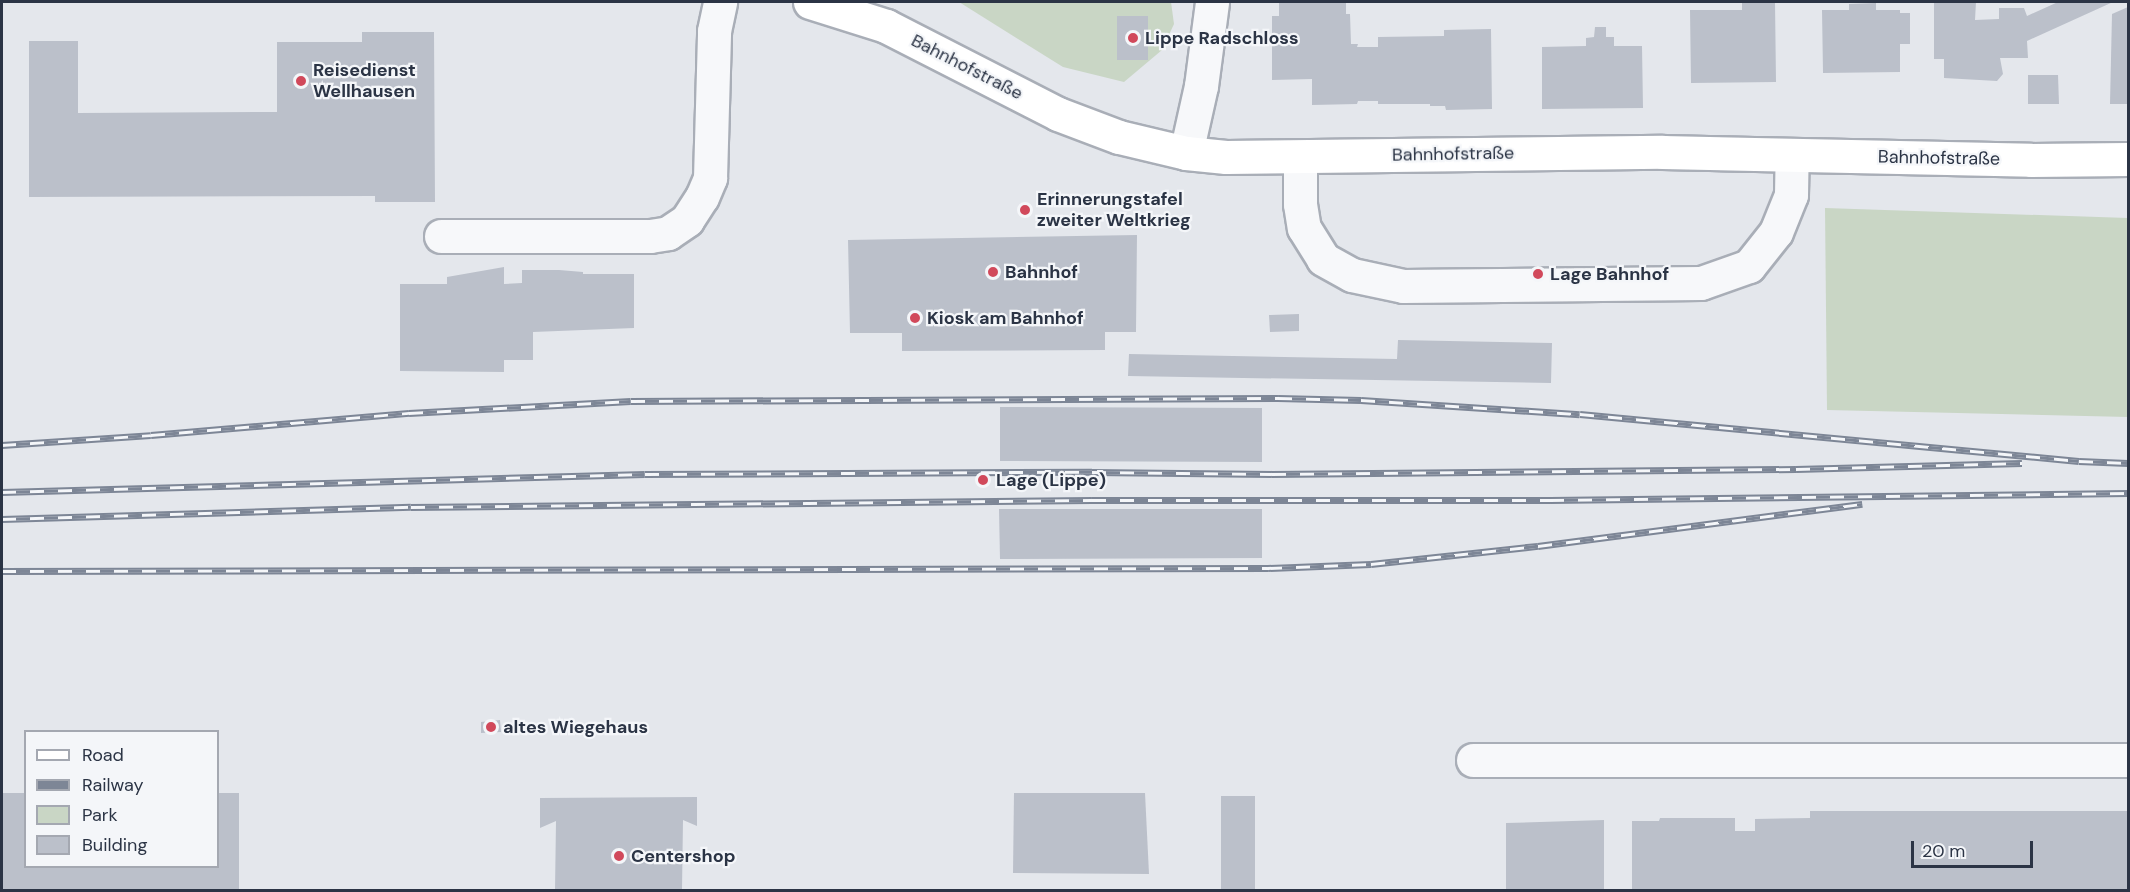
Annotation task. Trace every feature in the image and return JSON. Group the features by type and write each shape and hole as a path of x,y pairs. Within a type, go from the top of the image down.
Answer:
{"main road":[{"name":"Bahnhofstraße","path":"810,2 886,26 1058,114 1119,137 1186,153 1226,157 1603,152 2128,159"}],"street":[{"path":"441,236 650,236 668,233 687,220 702,197 710,178 714,31 720,2"},
{"path":"1186,153 1201,86 1212,2"},
{"path":"1300,157 1300,204 1304,228 1323,259 1352,275 1403,286 1701,283 1749,266 1776,232 1791,195 1792,156"},
{"path":"1473,760 2128,760"}],"green space":[{"path":"959,2 1171,2 1174,24 1162,50 1124,82 1063,67"},
{"path":"1825,208 2128,218 2128,417 1827,410"}],"building":[{"path":"1279,2 1346,2 1346,14 1350,14 1351,44 1358,44 1357,47 1378,47 1378,37 1444,36 1444,30 1491,29 1492,109 1446,110 1445,106 1430,106 1430,104 1378,104 1378,101 1312,105 1312,79 1272,80 1272,16 1279,16"},
{"path":"1742,2 1775,2 1776,82 1691,83 1690,10 1742,10"},
{"path":"1934,2 1976,2 1975,20 1999,19 1999,8 2024,8 2027,16 2058,2 2113,2 2027,41 2028,58 2000,58 2003,74 1997,81 1944,78 1944,59 1934,59"},
{"path":"1876,3 1876,10 1900,10 1900,13 1910,13 1910,44 1900,44 1900,72 1823,73 1822,10 1849,10 1849,4"},
{"path":"2128,7 2128,104 2110,104 2112,14"},
{"name":"Lippe Radschloss","path":"1117,16 1148,16 1148,60 1117,60"},
{"path":"1595,27 1606,27 1606,37 1614,37 1614,46 1642,46 1643,108 1542,109 1542,47 1586,46 1586,38 1594,37"},
{"path":"362,32 434,32 435,202 375,202 375,196 29,197 29,41 78,41 78,113 277,112 277,42 362,42"},
{"path":"2028,75 2058,75 2059,104 2028,104"},
{"name":"Bahnhof","path":"1137,235 1136,332 1105,332 1105,350 902,351 902,333 850,333 848,240"},
{"path":"504,267 504,284 522,283 522,270 559,270 583,272 583,274 634,274 634,328 533,332 533,360 504,360 504,372 400,371 400,284 447,284 447,277"},
{"path":"1299,314 1299,331 1270,332 1269,315"},
{"path":"1398,340 1552,343 1551,383 1128,376 1129,354 1397,359"},
{"path":"1000,407 1262,408 1262,462 1000,461"},
{"path":"999,509 1262,509 1262,558 1000,559"},
{"name":"altes Wiegehaus","path":"500,720 501,732 481,733 481,722"},
{"path":"2,793 24,793 24,868 219,868 219,793 239,793 239,890 2,890"},
{"path":"1014,793 1145,793 1149,874 1013,873"},
{"path":"1221,796 1255,796 1255,890 1221,890"},
{"name":"Centershop","path":"697,797 697,826 683,820 682,890 555,890 556,821 540,828 540,798"},
{"path":"1810,811 2128,811 2128,890 1632,890 1632,821 1659,821 1660,818 1735,818 1735,831 1755,831 1755,819 1810,818"},
{"path":"1604,820 1604,890 1506,890 1506,823"}],"railway":[{"path":"2,445 409,413 631,401 1278,398 1361,400 1580,414 2079,461 2128,463"},
{"path":"2,492 645,474 1092,472 1272,474 1796,469 2022,463"},
{"path":"2,519 411,507 1092,500 1550,500 2128,493"},
{"path":"2,571 1268,568 1371,564 1538,546 1862,504"}],"place":[{"name":"Lippe Radschloss","path":"1133,38"},
{"name":"Reisedienst Wellhausen","path":"301,81"},
{"name":"Erinnerungstafel zweiter Weltkrieg","path":"1025,210"},
{"name":"Bahnhof","path":"993,272"},
{"name":"Lage Bahnhof","path":"1538,274"},
{"name":"Kiosk am Bahnhof","path":"915,318"},
{"name":"Lage (Lippe)","path":"983,480"},
{"name":"altes Wiegehaus","path":"491,727"},
{"name":"Centershop","path":"619,856"}]}
